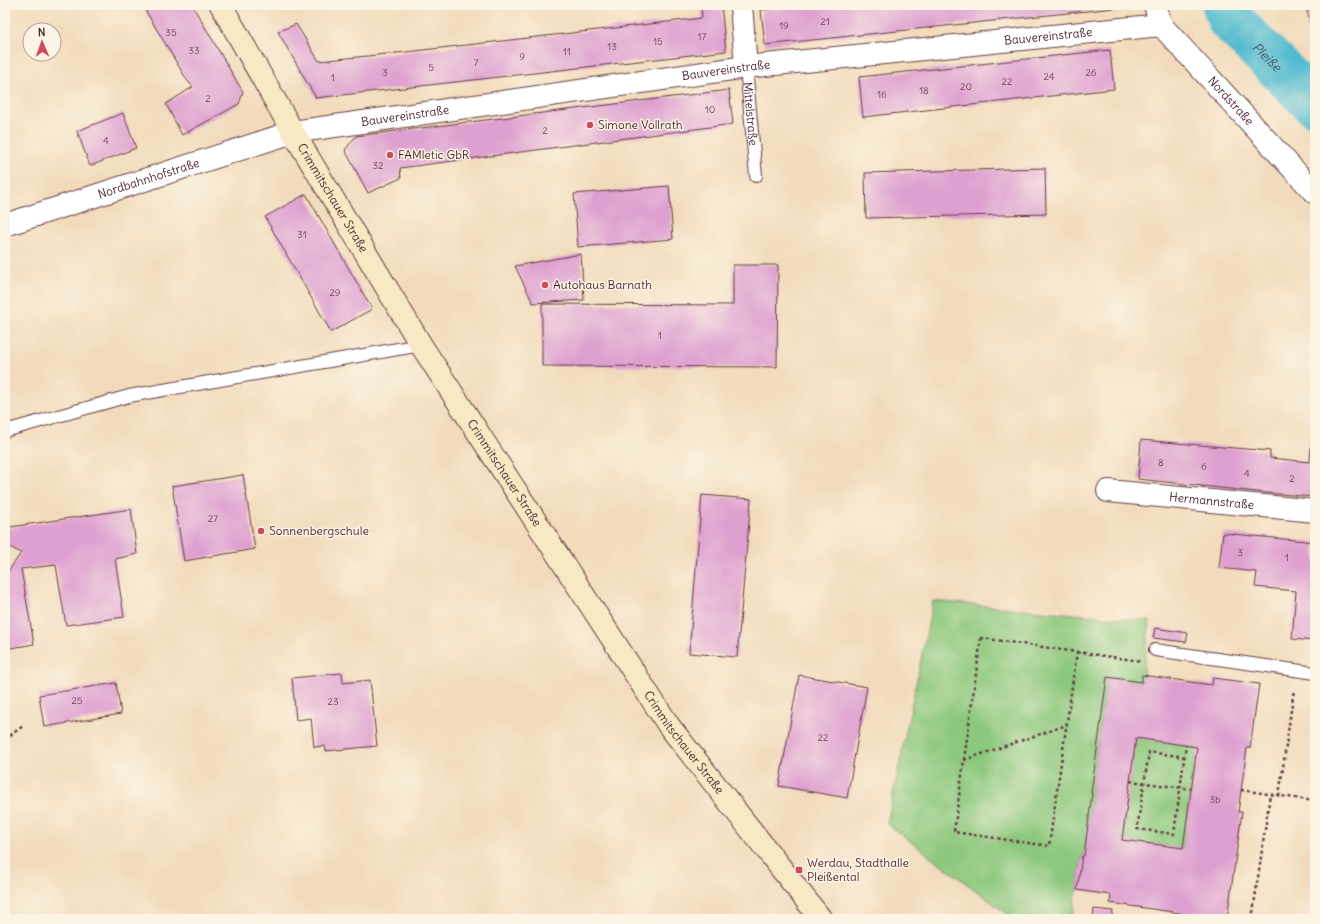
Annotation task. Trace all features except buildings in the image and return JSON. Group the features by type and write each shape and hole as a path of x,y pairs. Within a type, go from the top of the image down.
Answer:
{"street":[{"name":"Crimmitschauer Straße","path":"221,5 292,132 421,345 669,726 821,919"},
{"name":"Mittelstraße","path":"740,5 746,67"},
{"name":"Bauvereinstraße","path":"292,132 746,67 1158,15"},
{"name":"Nordstraße","path":"1158,15 1315,193"},
{"name":"Nordbahnhofstraße","path":"5,225 292,132"},
{"name":"Hermannstraße","path":"1108,491 1315,511"}],"lane":[{"name":"Mittelstraße","path":"746,67 756,176"},
{"path":"5,431 129,396 421,345"},
{"path":"1155,650 1315,673"}],"path":[{"path":"1077,652 1050,846 954,832 981,638 1154,662 1155,650"},
{"path":"1279,796 1294,689 1278,687 1281,668"},
{"path":"964,760 1067,725"},
{"path":"5,739 23,726"},
{"path":"1185,757 1149,752 1138,829 1174,834 1185,757 1186,745"},
{"path":"1130,781 1191,789"},
{"path":"1241,790 1315,801"},
{"path":"1252,919 1270,795"}],"green space":[{"path":"933,601 1150,621 1142,682 1107,677 1091,792 1084,856 1082,856 1072,919 1014,919 887,824"},
{"path":"1136,738 1197,747 1183,848 1122,840"}],"waterway":[{"name":"Pleiße","path":"1225,5 1230,20 1315,104"}],"place":[{"name":"Simone Vollrath","path":"590,125"},
{"name":"FAMletic GbR","path":"390,155"},
{"name":"Autohaus Barnath","path":"545,285"},
{"name":"Sonnenbergschule","path":"261,531"},
{"name":"Werdau, Stadthalle Pleißental","path":"799,870"}]}
